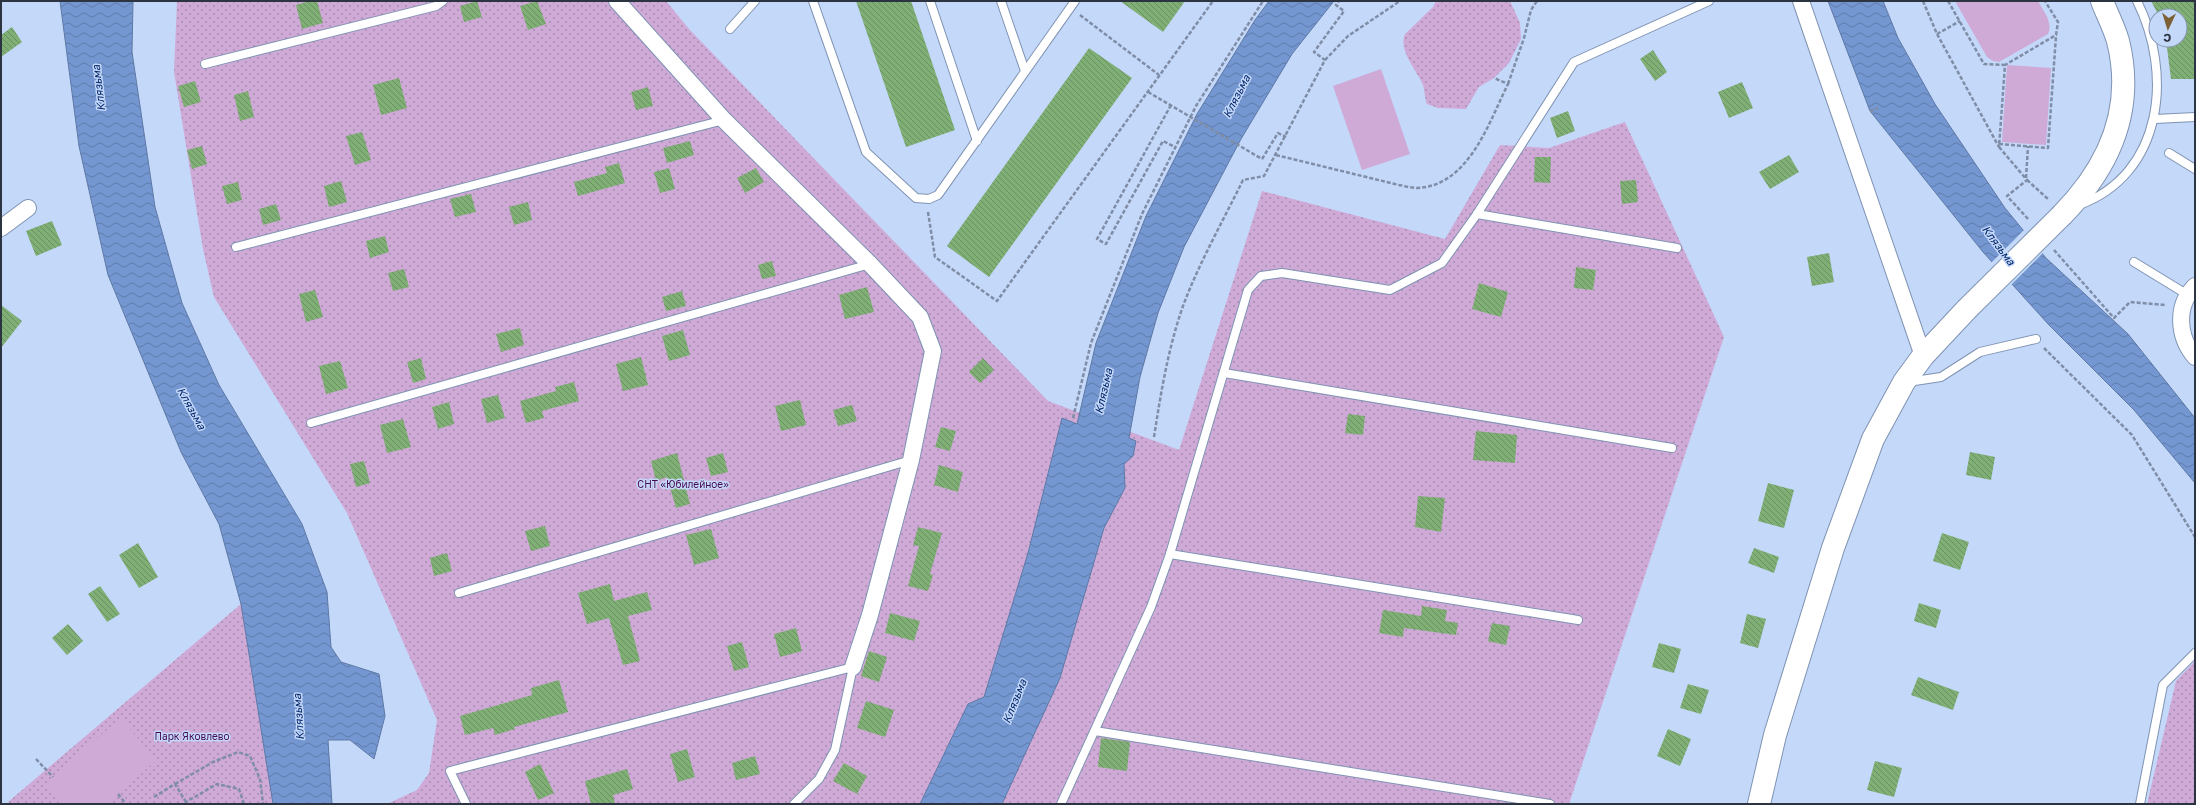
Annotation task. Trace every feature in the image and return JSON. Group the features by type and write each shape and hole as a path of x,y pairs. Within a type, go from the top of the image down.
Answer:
{"main road":[{"path":"1759,804 1775,735 1843,519 1873,439 1904,382 1923,356 2099,169 2118,126 2123,102 2124,79 2118,40 2102,1"}],"street":[{"path":"617,1 724,120 870,264 920,317 933,351 911,460 870,616 854,667"},
{"path":"1802,1 1923,356"},
{"path":"1,228 28,208"},
{"path":"2189,296 2181,317 2182,332 2186,345 2195,357"}],"lane":[{"path":"205,64 436,6 443,1"},
{"path":"730,29 755,1"},
{"path":"813,1 866,152 916,198 926,199 938,195 1075,1"},
{"path":"930,1 977,141"},
{"path":"1002,1 1025,71"},
{"path":"1061,804 1151,607 1170,554 1248,290 1261,276 1282,273 1390,290 1442,263 1477,214 1574,62 1709,1"},
{"path":"2060,209 2094,199 2120,182 2137,158 2150,133 2155,119 2157,92 2154,54 2146,18 2137,1"},
{"path":"2155,119 2195,117"},
{"path":"236,247 724,120"},
{"path":"2169,153 2195,169"},
{"path":"1477,214 1677,248"},
{"path":"2134,262 2189,296"},
{"path":"310,423 870,264"},
{"path":"1904,382 1941,377 1980,352 2036,339"},
{"path":"1224,373 1672,448"},
{"path":"458,593 911,460"},
{"path":"1170,554 1578,620"},
{"path":"2140,804 2163,685 2195,653"},
{"path":"466,804 450,771 854,667 836,750 819,779 794,804"},
{"path":"1095,731 1550,804"}],"path":[{"path":"926,199 935,257 998,301 1213,1"},
{"path":"1073,418 1091,343 1142,214 1196,106 1263,1"},
{"path":"1325,60 1314,52 1344,11 1336,5 1339,1"},
{"path":"1154,437 1168,356 1184,305 1209,248 1243,180 1264,176 1286,137 1325,60 1348,36 1400,1"},
{"path":"1276,155 1399,186 1417,188 1431,185 1446,179 1470,157 1508,84 1524,38 1531,10 1537,1"},
{"path":"1923,1 1937,34 1999,146 2027,179 2060,209"},
{"path":"1948,1 1984,64 2005,65 2056,35"},
{"path":"1999,146 2048,148 2058,22 2045,1"},
{"path":"1070,8 1160,75"},
{"path":"1937,34 1960,21"},
{"path":"1999,146 2005,65"},
{"path":"1494,78 1508,84"},
{"path":"1148,92 1262,159 1278,133 1286,137"},
{"path":"1171,106 1097,239 1106,244 1163,141 1176,148"},
{"path":"1870,112 1878,108"},
{"path":"2028,146 2027,179 2007,196 2032,224"},
{"path":"2052,248 2114,318 2130,302 2189,296"},
{"path":"2036,339 2132,435 2195,537"},
{"path":"154,797 213,762 238,752 250,756 260,779 264,804"},
{"path":"36,759 53,777"},
{"path":"174,784 186,803 216,784 239,789 244,804"},
{"path":"118,794 126,804"}],"green space":[{"name":"СНТ «Юбилейное»","path":"177,1 666,1 689,29 1048,401 1179,450 1262,191 1445,239 1500,145 1549,148 1625,122 1724,337 1569,804 387,804 417,790 429,773 437,720 347,513 214,297 203,249 174,72"},
{"path":"1436,1 1510,1 1520,23 1521,39 1509,63 1494,78 1479,87 1466,109 1438,108 1427,104 1423,85 1406,53 1404,46 1403,40 1405,34 1433,7"},
{"path":"1955,1 2038,1 2049,21 2048,34 1999,62 1993,61 1987,57"},
{"path":"2007,65 2051,68 2046,145 2002,142"},
{"path":"1381,69 1410,154 1362,170 1333,86"},
{"name":"Парк Яковлево","path":"241,604 273,804 11,804 8,802"},
{"path":"2195,661 2195,804 2147,804 2176,681"},
{"path":"120,718 157,760 106,804 60,804 44,785"}],"water":[{"name":"Клязьма","path":"60,1 133,1 132,52 155,207 182,303 219,385 302,524 327,592 331,647 341,662 379,674 385,716 374,759 350,740 328,740 332,804 273,804 241,604 219,524 181,452 108,275 79,146"},
{"name":"Клязьма","path":"1269,1 1334,1 1292,54 1241,139 1184,247 1158,313 1140,377 1129,438 1136,441 1133,456 1124,464 1125,488 1104,528 1060,678 1002,804 920,804 968,704 984,697 1028,553 1062,418 1077,424 1096,343 1146,216 1197,114 1255,20"},
{"name":"Клязьма","path":"1828,1 1883,1 1898,38 1935,104 2005,208 2046,258 2128,334 2195,418 2195,483 2134,410 2049,325 1983,252 1870,111"}],"pier":[{"path":"2025,229 2044,252 2010,286 1991,263"}],"building":[{"path":"310,1 317,1 323,23 302,29 296,5"},
{"path":"477,1 482,17 464,22 460,6"},
{"path":"537,1 546,24 528,30 520,6"},
{"path":"856,1 911,1 955,130 906,147"},
{"path":"1120,1 1185,1 1163,32"},
{"path":"2151,1 2195,1 2195,79 2171,79 2167,48 2188,48 2188,8 2155,8"},
{"path":"12,27 22,42 1,57 1,35"},
{"path":"1089,48 1132,78 989,277 947,246"},
{"path":"1653,50 1667,72 1655,81 1640,59"},
{"path":"399,78 407,108 381,115 373,85"},
{"path":"195,81 201,102 184,107 178,86"},
{"path":"1742,82 1753,108 1729,118 1718,92"},
{"path":"648,87 653,106 636,110 631,92"},
{"path":"248,91 254,117 240,121 234,95"},
{"path":"1568,111 1575,131 1557,138 1550,118"},
{"path":"362,132 371,160 355,165 346,136"},
{"path":"690,141 694,155 667,163 663,148"},
{"path":"202,146 207,164 192,169 187,150"},
{"path":"1789,155 1799,172 1770,189 1759,172"},
{"path":"1535,157 1551,157 1550,183 1534,182"},
{"path":"619,163 625,183 578,196 574,182 607,173 605,167"},
{"path":"669,168 675,189 660,193 654,172"},
{"path":"756,168 764,182 745,193 737,178"},
{"path":"1636,180 1638,202 1622,204 1620,181"},
{"path":"341,181 347,202 329,207 324,186"},
{"path":"238,182 242,200 227,204 222,186"},
{"path":"471,194 476,212 455,217 450,199"},
{"path":"528,202 532,220 514,225 509,207"},
{"path":"276,204 281,220 263,225 259,209"},
{"path":"52,221 62,245 36,256 26,231"},
{"path":"385,236 389,252 370,258 366,241"},
{"path":"1829,253 1834,282 1812,286 1807,257"},
{"path":"772,261 776,276 762,279 758,265"},
{"path":"1576,267 1596,270 1593,290 1574,288"},
{"path":"404,269 409,287 393,291 388,273"},
{"path":"1479,283 1508,292 1501,317 1472,309"},
{"path":"867,287 874,312 845,319 839,295"},
{"path":"315,290 323,317 306,322 299,294"},
{"path":"682,291 686,306 666,311 662,297"},
{"path":"1,305 22,321 1,348"},
{"path":"520,328 524,345 501,352 496,334"},
{"path":"683,330 690,355 669,361 662,336"},
{"path":"641,357 648,385 623,391 616,364"},
{"path":"421,358 426,379 413,383 407,362"},
{"path":"983,358 994,370 980,383 969,372"},
{"path":"340,361 348,388 326,394 319,366"},
{"path":"574,382 579,401 542,411 544,418 526,423 520,401 556,391 555,387"},
{"path":"498,395 505,418 487,423 481,399"},
{"path":"800,400 806,425 781,431 775,406"},
{"path":"449,402 454,424 438,429 432,407"},
{"path":"852,405 857,421 838,426 833,410"},
{"path":"1348,414 1365,416 1363,435 1345,433"},
{"path":"403,419 411,447 387,453 380,425"},
{"path":"941,427 956,431 950,451 935,447"},
{"path":"1476,431 1517,435 1515,463 1473,460"},
{"path":"1970,452 1995,457 1991,480 1966,475"},
{"path":"677,453 690,504 676,508 667,477 656,481 651,461"},
{"path":"723,453 728,472 711,476 706,458"},
{"path":"364,461 370,483 356,487 350,464"},
{"path":"939,465 963,472 958,492 934,485"},
{"path":"1768,483 1794,490 1784,528 1758,521"},
{"path":"1418,496 1445,498 1441,532 1415,527"},
{"path":"545,526 550,546 531,551 525,531"},
{"path":"918,527 942,533 930,574 933,575 928,591 908,586 919,546 913,545"},
{"path":"711,529 719,558 694,565 686,535"},
{"path":"1942,533 1969,542 1960,570 1933,561"},
{"path":"138,543 158,577 139,588 119,555"},
{"path":"1754,548 1779,557 1774,573 1748,563"},
{"path":"447,553 452,571 434,576 430,558"},
{"path":"610,584 614,601 647,592 652,610 628,616 640,661 623,665 609,618 587,624 578,593"},
{"path":"100,586 120,614 107,622 88,594"},
{"path":"1919,603 1941,610 1936,628 1914,621"},
{"path":"1422,606 1447,610 1445,621 1458,623 1456,635 1404,628 1403,637 1379,633 1383,610 1421,616"},
{"path":"890,613 920,621 914,641 885,633"},
{"path":"1747,614 1766,619 1758,648 1740,643"},
{"path":"1492,623 1510,626 1506,645 1488,641"},
{"path":"68,624 83,641 67,655 52,638"},
{"path":"796,628 802,651 780,657 774,634"},
{"path":"742,642 749,667 734,671 727,646"},
{"path":"1659,643 1681,649 1674,673 1652,667"},
{"path":"869,651 887,657 879,682 861,676"},
{"path":"1918,677 1959,692 1953,710 1911,695"},
{"path":"559,680 568,712 514,727 515,729 495,735 493,728 465,735 460,716 532,695 531,688"},
{"path":"1688,684 1709,690 1701,714 1680,708"},
{"path":"866,701 894,710 885,737 857,728"},
{"path":"1668,729 1691,739 1680,766 1657,756"},
{"path":"1101,738 1130,742 1127,771 1098,767"},
{"path":"687,749 695,777 678,782 670,754"},
{"path":"755,756 760,774 736,780 732,763"},
{"path":"1875,761 1902,768 1894,797 1867,790"},
{"path":"844,763 867,776 857,794 833,781"},
{"path":"540,764 554,793 538,800 525,772"},
{"path":"627,769 633,789 613,795 615,804 591,804 585,781"}]}
